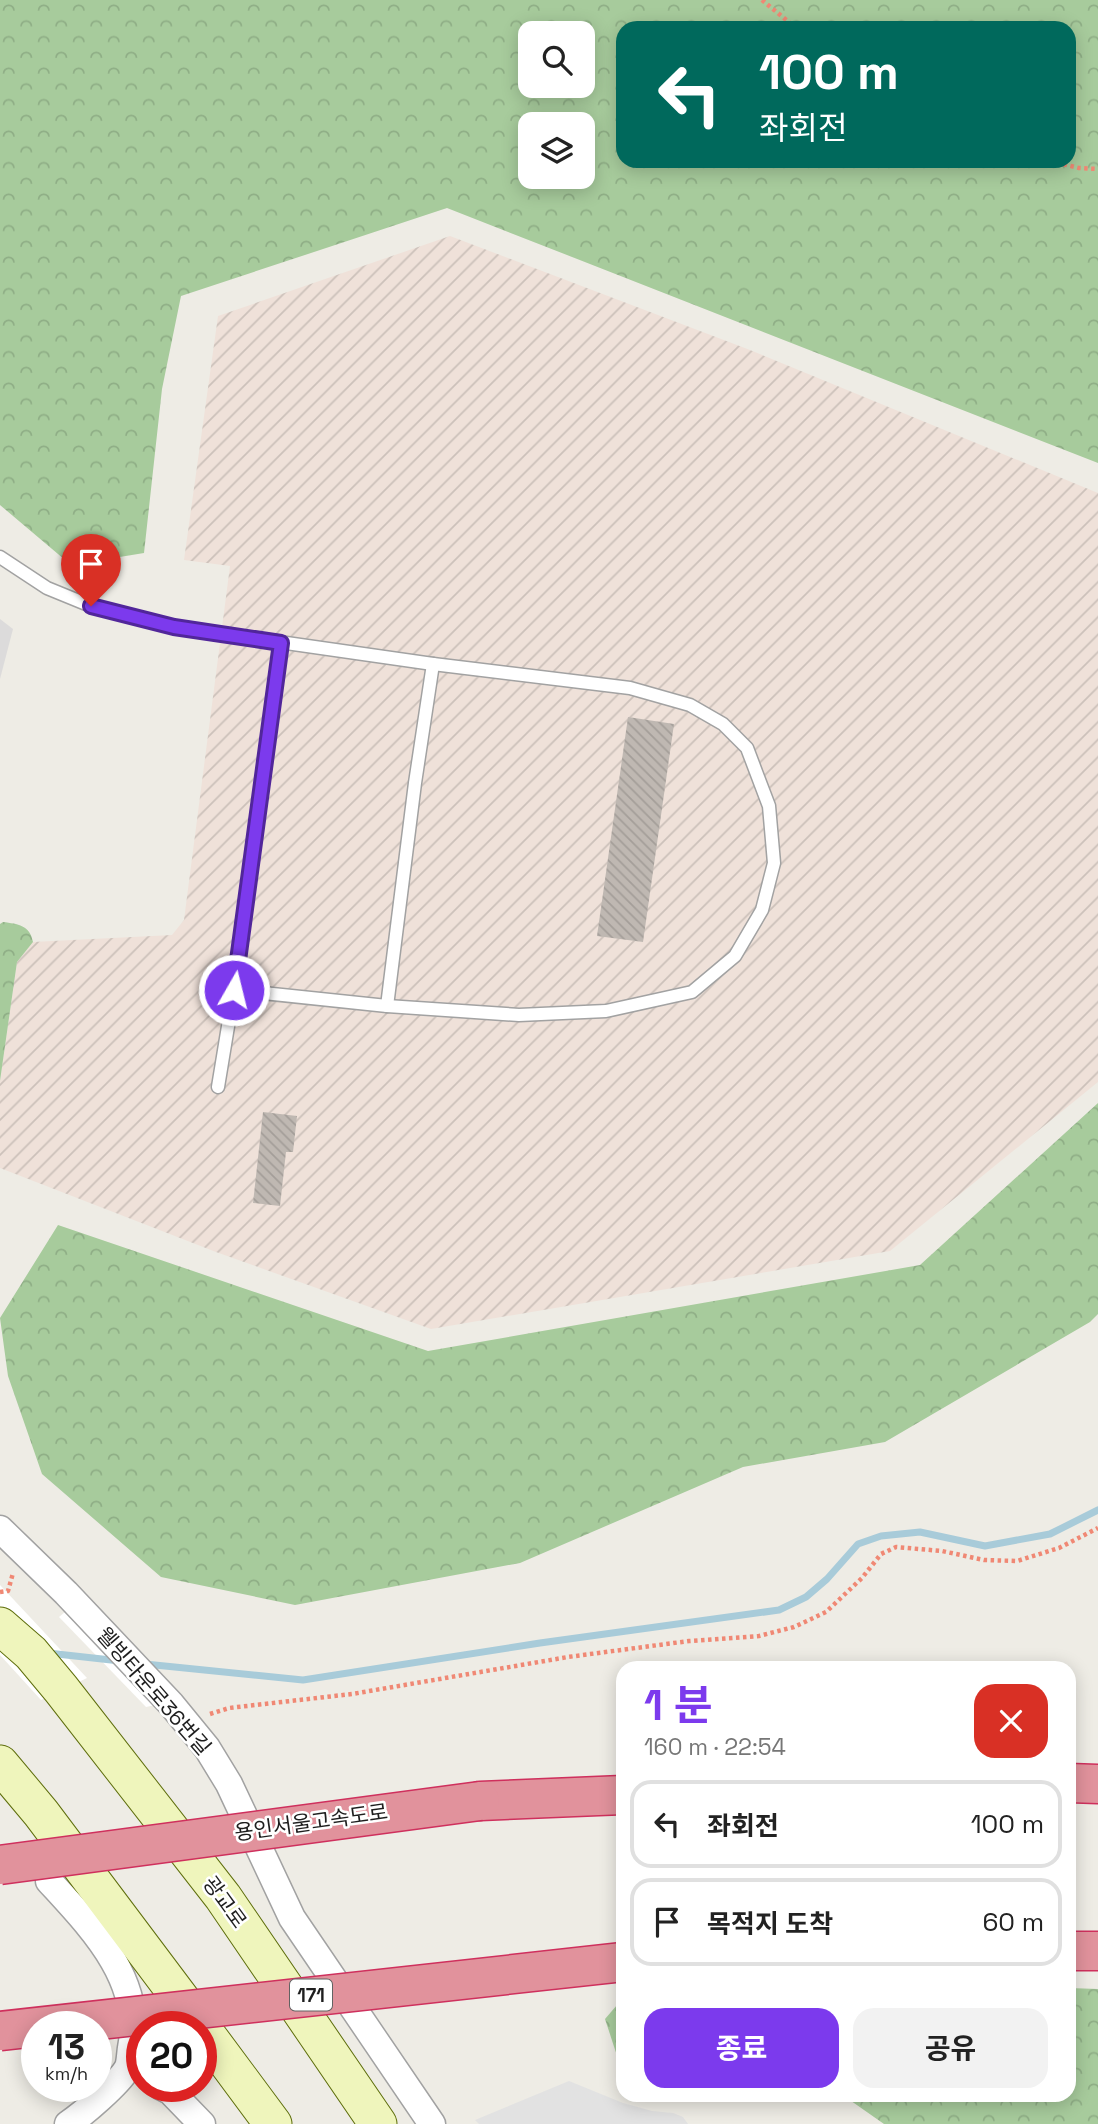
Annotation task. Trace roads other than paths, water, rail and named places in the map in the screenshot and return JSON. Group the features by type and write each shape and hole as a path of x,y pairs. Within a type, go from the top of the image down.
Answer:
{"highway":[{"path":"1076,1783 1098,1784"},
{"name":"용인서울고속도로","path":"0,1864 480,1801 616,1795"},
{"path":"1076,1951 1098,1951"},
{"name":"171","path":"0,2031 616,1963"}],"main road":[{"name":"광교로","path":"0,1626 31,1653 61,1689 223,1897 378,2124"},
{"path":"0,1765 41,1813 189,2011"},
{"path":"217,2049 272,2124"}],"street":[{"name":"웰빙타운로36번길","path":"0,1529 66,1592 171,1704 207,1748 229,1784 292,1918 432,2124"},
{"path":"49,1881 92,1928 119,1968 132,2011"},
{"path":"68,2124 126,2078"},
{"path":"181,2102 202,2124"}],"lane":[{"path":"0,557 47,587 91,606 174,627 433,664 630,688 690,705 723,724 747,748 769,806 774,863 762,910 735,956 692,992 606,1011 519,1015 387,1006 234,990"},
{"path":"218,1087 234,990 281,643"},
{"path":"387,1006 433,664"}],"waterway":[{"path":"145,1664 303,1680 540,1643 779,1610 806,1597 827,1579 858,1544 881,1536 920,1532 985,1546 1050,1534 1098,1510"},
{"path":"48,1653 120,1661"}]}
